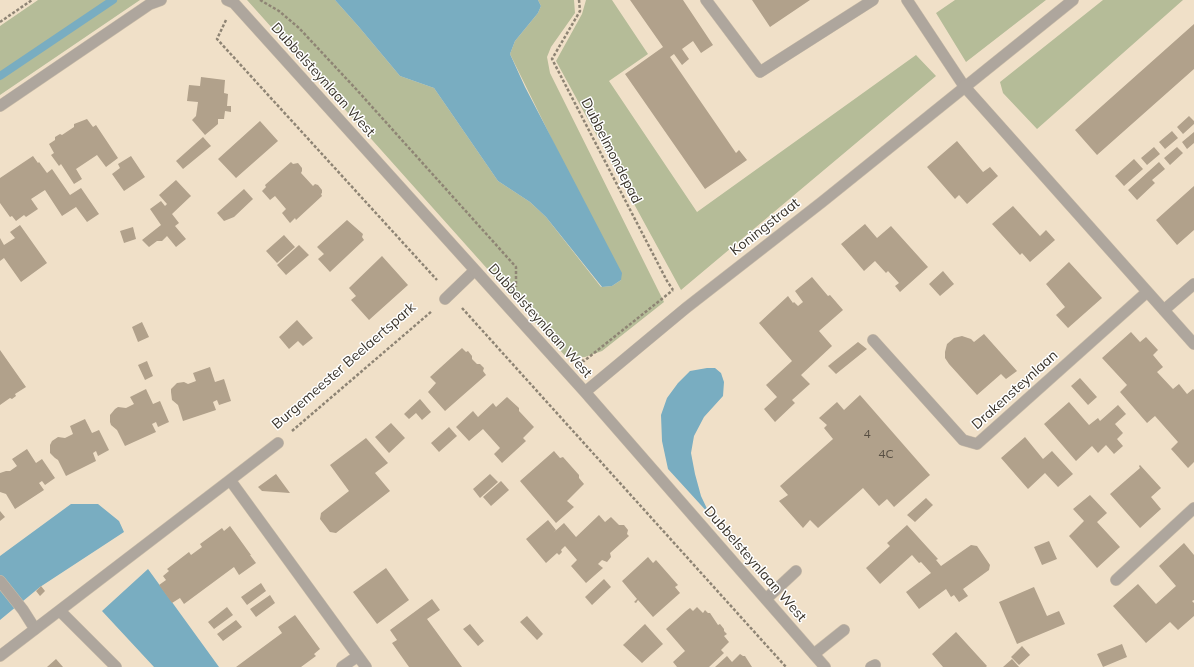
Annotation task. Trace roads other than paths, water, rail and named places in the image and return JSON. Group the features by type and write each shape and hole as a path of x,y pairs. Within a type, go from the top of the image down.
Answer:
{"street":[{"path":"0,106 150,4 161,0"},
{"path":"706,0 760,72 873,0"},
{"path":"907,0 964,86 1194,344"},
{"name":"Koningstraat","path":"585,392 686,308 822,202 964,86 1073,0"},
{"name":"Dubbelsteynlaan West","path":"230,2 585,392 825,667"},
{"path":"447,296 474,271"},
{"path":"1164,310 1194,284"},
{"name":"Drakensteynlaan","path":"873,340 963,440 977,444 1148,292"},
{"name":"Burgemeester Beelaertspark","path":"0,656 278,443"},
{"path":"230,480 366,667"},
{"path":"1116,580 1194,508"},
{"path":"766,599 796,571"},
{"path":"0,581 23,610 35,629"},
{"path":"60,611 116,667"},
{"path":"814,654 844,630"},
{"path":"342,667 358,656"}],"water":[{"path":"335,0 538,0 541,6 538,13 515,41 510,54 525,87 622,273 621,280 612,286 602,287 546,217 530,202 498,181 434,88 400,76"},
{"path":"715,368 721,373 724,382 723,396 704,417 694,436 691,453 701,496 710,515 668,469 662,441 661,415 667,398 678,383 690,371"},
{"path":"71,504 98,504 119,521 124,532 40,587 0,620 0,556"},
{"path":"148,569 219,667 154,667 102,611"}],"waterway":[{"path":"0,76 113,0"}]}
